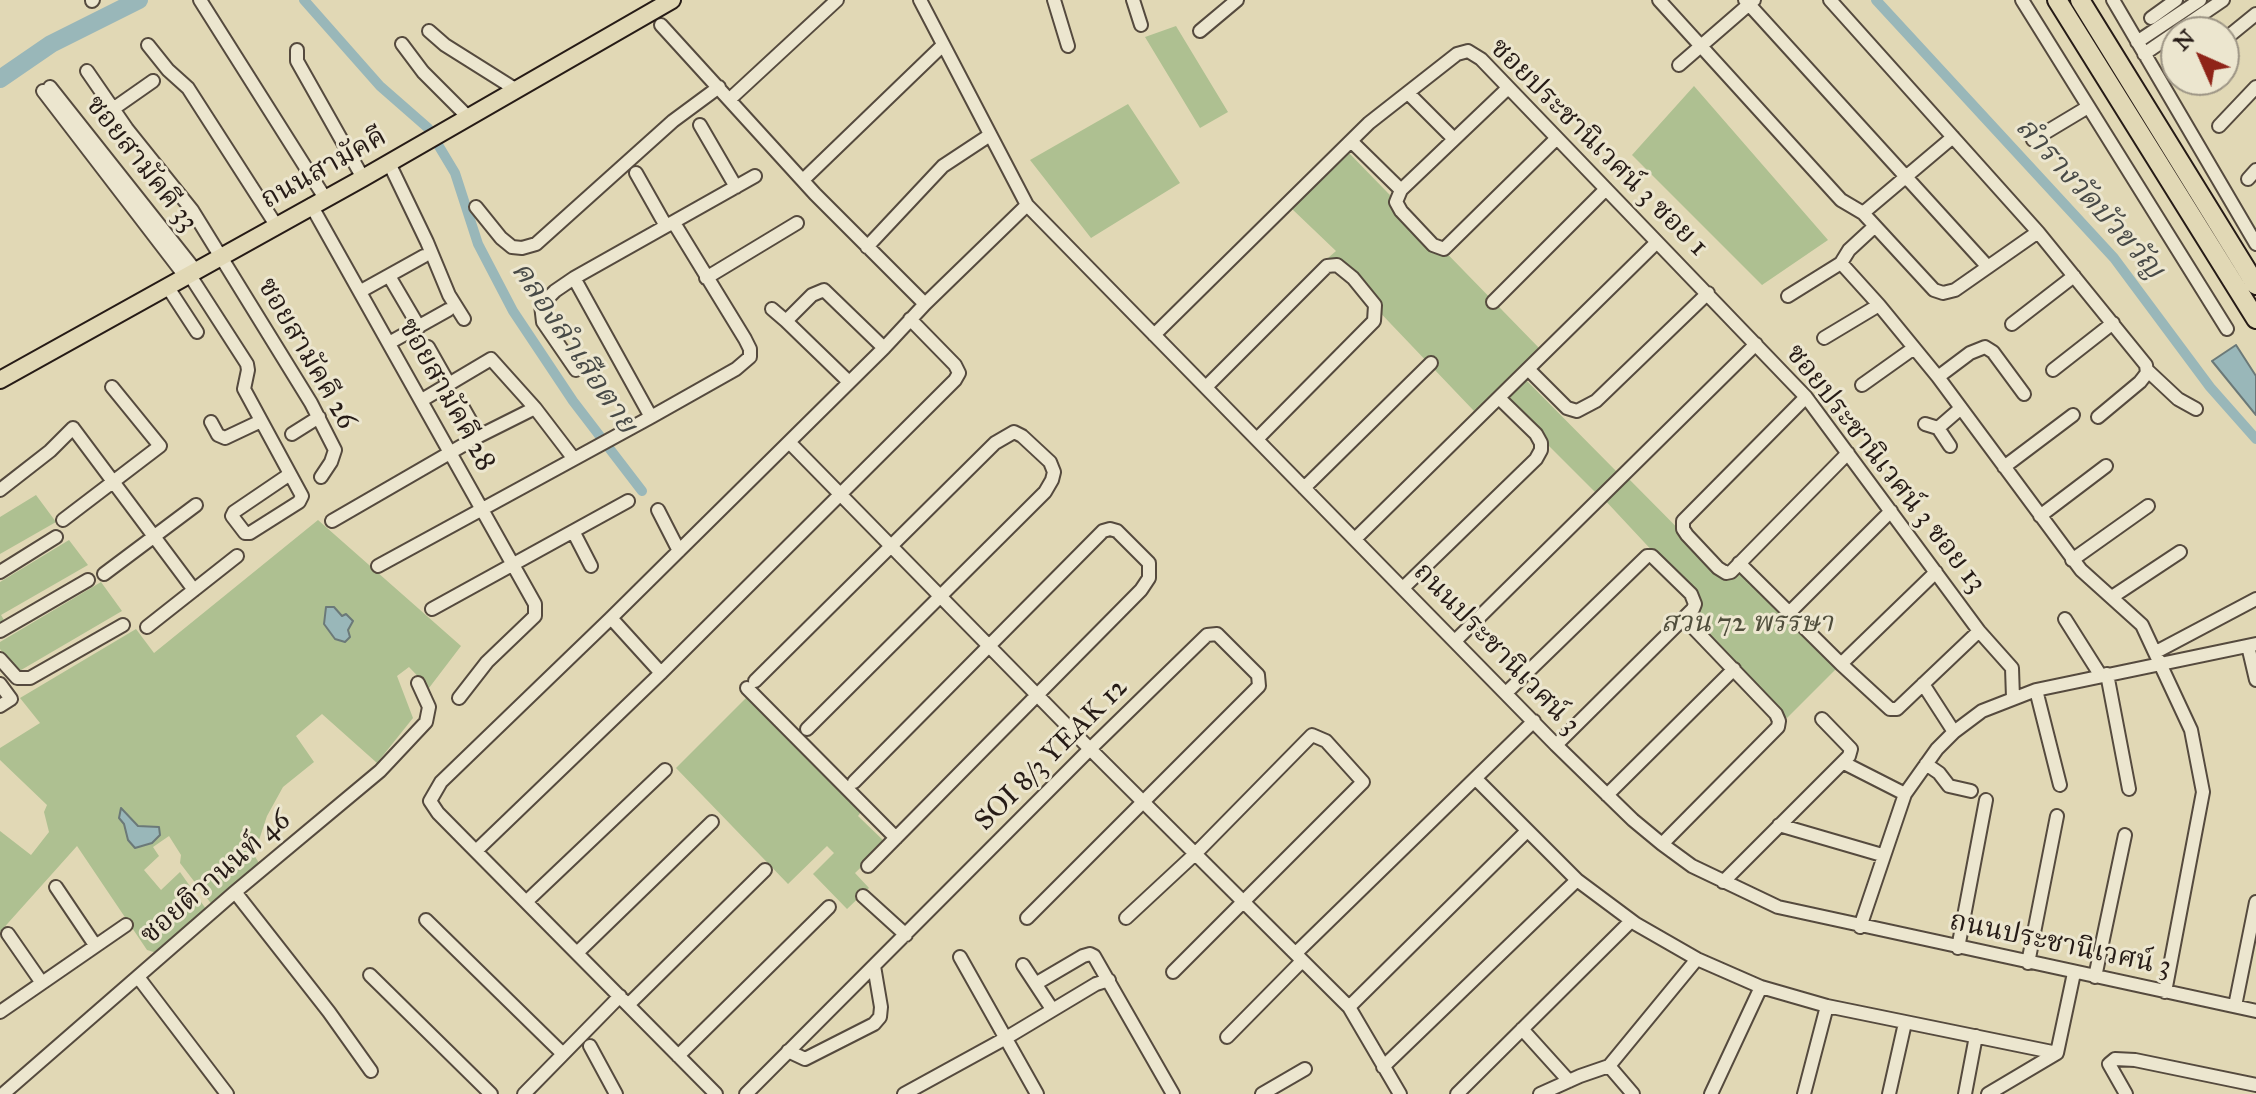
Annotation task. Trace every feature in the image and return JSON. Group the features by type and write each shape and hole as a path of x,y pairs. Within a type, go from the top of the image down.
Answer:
{"highway":[{"path":"2057,0 2256,319"},
{"path":"2080,0 2256,285"}],"main road":[{"name":"ถนนสามัคคี","path":"0,380 363,178 672,0"}],"street":[{"name":"ซอยสามัคคี 28","path":"200,0 318,202 361,291 537,609 535,616 487,662 459,698"},
{"path":"730,99 837,0"},
{"name":"ถนนประชานิเวศน์ 3","path":"920,0 1027,205 1556,745 1662,844 1692,866 1778,907 2256,1011"},
{"path":"1054,0 1068,46"},
{"path":"1133,0 1141,25"},
{"path":"1200,31 1237,0"},
{"path":"1659,0 1841,200 1863,213 1934,290 1943,293 1955,290 2038,232"},
{"path":"1830,0 2038,232 2113,323 2147,370 2178,399 2196,409"},
{"path":"2022,0 2227,329"},
{"path":"2113,0 2256,244"},
{"path":"2151,18 2176,0"},
{"path":"2140,48 2200,0"},
{"path":"2140,48 2223,0"},
{"path":"1679,65 1749,1 1988,267"},
{"path":"661,25 803,180 925,304"},
{"path":"429,31 445,45 515,89"},
{"path":"402,44 423,72 468,117"},
{"path":"148,45 188,88 276,225"},
{"path":"803,180 943,45"},
{"path":"297,50 297,61 363,178"},
{"name":"ซอยประชานิเวศน์ 3 ซอย 1","path":"1154,335 1369,123 1457,54 1468,51 1481,59 1756,344"},
{"name":"ซอยสามัคคี 26","path":"87,71 192,210 319,417 335,450 321,477"},
{"path":"113,109 153,81"},
{"path":"476,207 512,247 536,244 673,121 719,87"},
{"path":"2219,126 2256,87"},
{"path":"1508,88 1401,190 1396,202 1398,207 1417,228 1439,249 1449,246 1557,138"},
{"path":"46,89 190,273 247,364 244,389 302,496 299,502 250,533 245,533 232,516 234,512 290,474"},
{"path":"1408,93 1453,138"},
{"path":"2033,140 2088,107"},
{"path":"700,125 736,187"},
{"path":"867,247 943,166 990,135"},
{"path":"1863,213 1953,137"},
{"path":"1351,141 1401,190"},
{"path":"389,163 449,295 464,319"},
{"path":"378,566 651,417 736,369 750,357 745,339 636,173"},
{"path":"576,370 540,315 541,305 574,278 755,176"},
{"path":"1493,302 1606,189"},
{"path":"716,1094 438,813 430,801 441,782 611,618 1027,205"},
{"path":"706,278 797,223"},
{"path":"1788,296 1841,263 1849,250 1875,226"},
{"path":"1355,539 1657,242"},
{"path":"361,291 424,256"},
{"path":"1841,263 1938,377 2072,560 2142,625 2191,730 2203,792 2165,992"},
{"path":"1206,387 1327,266 1342,267 1375,305 1377,312 1374,321 1257,439"},
{"path":"389,276 419,327"},
{"path":"2012,324 2074,276"},
{"path":"574,278 651,417"},
{"path":"167,286 197,332"},
{"path":"786,321 812,295 824,290 884,348"},
{"path":"1528,369 1567,408 1577,411 1596,401 1708,293"},
{"path":"1824,338 1879,305"},
{"path":"772,309 849,382"},
{"path":"389,343 448,310"},
{"path":"477,850 661,673 955,380 959,373 955,365 910,319"},
{"path":"2053,370 2113,323"},
{"name":"ซอยประชานิเวศน์ 3 ซอย 13","path":"1455,641 1756,344 1806,397 1979,631 2012,668 2013,698"},
{"path":"428,347 449,384"},
{"path":"1938,377 1970,353 1985,347 1993,352 2024,394"},
{"path":"1862,385 1914,348"},
{"path":"422,400 491,359 535,408 574,459"},
{"path":"1304,488 1431,363"},
{"path":"2098,417 2140,382 2147,370"},
{"path":"63,520 160,446 112,387"},
{"path":"1806,397 1683,521 1687,535 1726,573 1848,453"},
{"path":"1403,588 1536,459 1541,450 1536,434 1499,398"},
{"path":"462,406 479,436"},
{"path":"332,521 479,436 535,408"},
{"path":"1938,428 1961,408"},
{"path":"2004,467 2073,415"},
{"path":"292,434 319,417"},
{"path":"211,422 218,435 225,438 261,421"},
{"path":"1925,424 1938,428 1950,446"},
{"path":"0,490 50,451 73,428 194,590"},
{"path":"807,729 1045,492 1054,472 1050,462 1022,436 1014,432 995,443 751,684 896,838"},
{"path":"789,442 1349,1007 1400,1094"},
{"path":"2040,516 2106,466"},
{"path":"432,609 628,501"},
{"path":"104,574 196,505"},
{"path":"2072,560 2148,506"},
{"path":"658,510 679,551"},
{"path":"1789,613 1891,511"},
{"path":"854,782 1103,531 1117,531 1149,563 1149,578 1141,590 868,866"},
{"path":"574,533 591,566"},
{"path":"0,572 56,537"},
{"path":"2112,597 2180,552"},
{"path":"147,627 237,556"},
{"path":"1506,693 1647,556 1652,556 1672,575 1694,598 1693,609 1556,745"},
{"path":"1739,563 1890,709 1897,709 1979,631"},
{"path":"1841,664 1936,572"},
{"path":"0,631 88,580"},
{"path":"2158,658 2256,599"},
{"path":"611,618 661,673"},
{"path":"1662,844 1778,727 1779,717 1684,618"},
{"path":"2065,619 2104,675 2129,789"},
{"path":"0,659 17,678 30,678 123,625"},
{"name":"SOI 8/3 YEAK 12","path":"746,1094 1090,749 1212,633 1217,634 1258,675 1259,686 1143,801"},
{"path":"1860,927 1905,794 1954,732 1982,711 2036,690 2104,675 2158,658 2252,645 2256,680"},
{"path":"1607,795 1734,669"},
{"name":"ซอยติวานนท์ 46","path":"3,1094 235,892 370,780 426,722 429,707 418,683"},
{"path":"0,684 11,699 0,706"},
{"path":"1923,684 1954,732"},
{"path":"2036,690 2060,785"},
{"path":"1723,882 1844,763 1851,749 1822,719"},
{"path":"1227,1037 1299,957 1534,721"},
{"path":"1126,918 1196,853 1312,735 1326,741 1363,782 1173,972"},
{"path":"1844,763 1905,794"},
{"path":"1926,764 1939,773 1949,786 1971,791"},
{"path":"527,901 665,770"},
{"path":"1476,779 1577,880 1631,921 1697,959 1761,987 1827,1006 2057,1053"},
{"path":"1958,948 1986,800"},
{"path":"1027,918 1143,801"},
{"path":"2028,963 2057,816"},
{"path":"578,952 712,822"},
{"path":"1779,825 1882,855"},
{"path":"1349,1007 1527,831"},
{"path":"2095,977 2125,835"},
{"path":"531,1091 563,1054 765,870"},
{"path":"1383,1067 1577,880"},
{"path":"56,887 95,945"},
{"path":"235,892 371,1071"},
{"path":"863,896 906,935"},
{"path":"2235,1006 2256,902"},
{"path":"678,1056 829,907"},
{"path":"426,920 563,1054"},
{"path":"1457,1094 1631,921"},
{"path":"0,1012 126,925"},
{"path":"8,934 42,983"},
{"path":"1037,983 1090,954 1097,959 1173,1094"},
{"path":"960,957 1034,1093"},
{"path":"1540,1094 1609,1066 1697,959"},
{"path":"1023,965 1052,1009"},
{"path":"788,1051 805,1059 874,1024 880,1017 881,1007 874,966"},
{"path":"1988,1094 2057,1053 2074,973"},
{"path":"370,975 491,1094"},
{"path":"138,977 227,1094"},
{"path":"904,1094 1096,984 1109,980"},
{"path":"1711,1094 1761,987"},
{"path":"1804,1094 1827,1006"},
{"path":"1889,1094 1905,1023"},
{"path":"1522,1029 1569,1081"},
{"path":"1965,1094 1976,1036"},
{"path":"590,1046 616,1094"},
{"path":"2126,1094 2109,1064 2115,1059 2135,1060 2256,1085"},
{"path":"1609,1066 1633,1094"},
{"path":"1262,1094 1305,1069"}],"green space":[{"path":"1176,26 1228,112 1200,128 1145,37"},
{"path":"1694,86 1828,240 1762,285 1632,155"},
{"path":"1128,104 1180,183 1091,238 1030,160"},
{"path":"1348,152 1541,350 1520,374 1619,474 1598,495 1497,394 1474,411 1328,258 1336,251 1291,208"},
{"name":"สวน 72 พรรษา","path":"1624,474 1725,576 1740,561 1841,664 1787,718 1685,616 1699,601 1602,497"},
{"path":"36,495 56,522 0,554 0,517"},
{"path":"318,520 461,646 429,688 409,667 397,676 413,718 377,763 322,714 296,736 314,762 283,787 267,816 254,855 259,863 213,906 180,863 181,855 169,836 153,847 159,856 144,870 161,890 180,872 206,909 157,953 147,950 77,846 0,932 0,831 31,855 49,832 44,812 47,805 0,760 0,748 40,723 20,698 136,629 154,653"},
{"path":"69,540 88,565 1,615 4,620 0,623 0,582"},
{"path":"101,582 122,611 16,673 0,649 0,642"},
{"path":"748,696 862,811 858,816 886,843 855,873 869,888 847,909 813,874 834,853 827,846 788,884 676,768"}],"water":[{"path":"2236,345 2256,376 2256,415 2212,361"},
{"path":"326,607 334,607 342,616 346,614 353,621 348,630 350,637 345,642 335,639 324,624"},
{"path":"121,808 138,826 159,827 160,835 152,843 135,848 128,840 119,818"}],"waterway":[{"path":"0,79 51,44 139,0"},
{"name":"คลองลำเสือตาย","path":"304,0 380,86 428,128 455,173 478,244 513,311 573,401 642,491"},
{"name":"ลำรางวัดบัวขวัญ","path":"1876,0 2114,258 2210,387 2256,439"}]}
